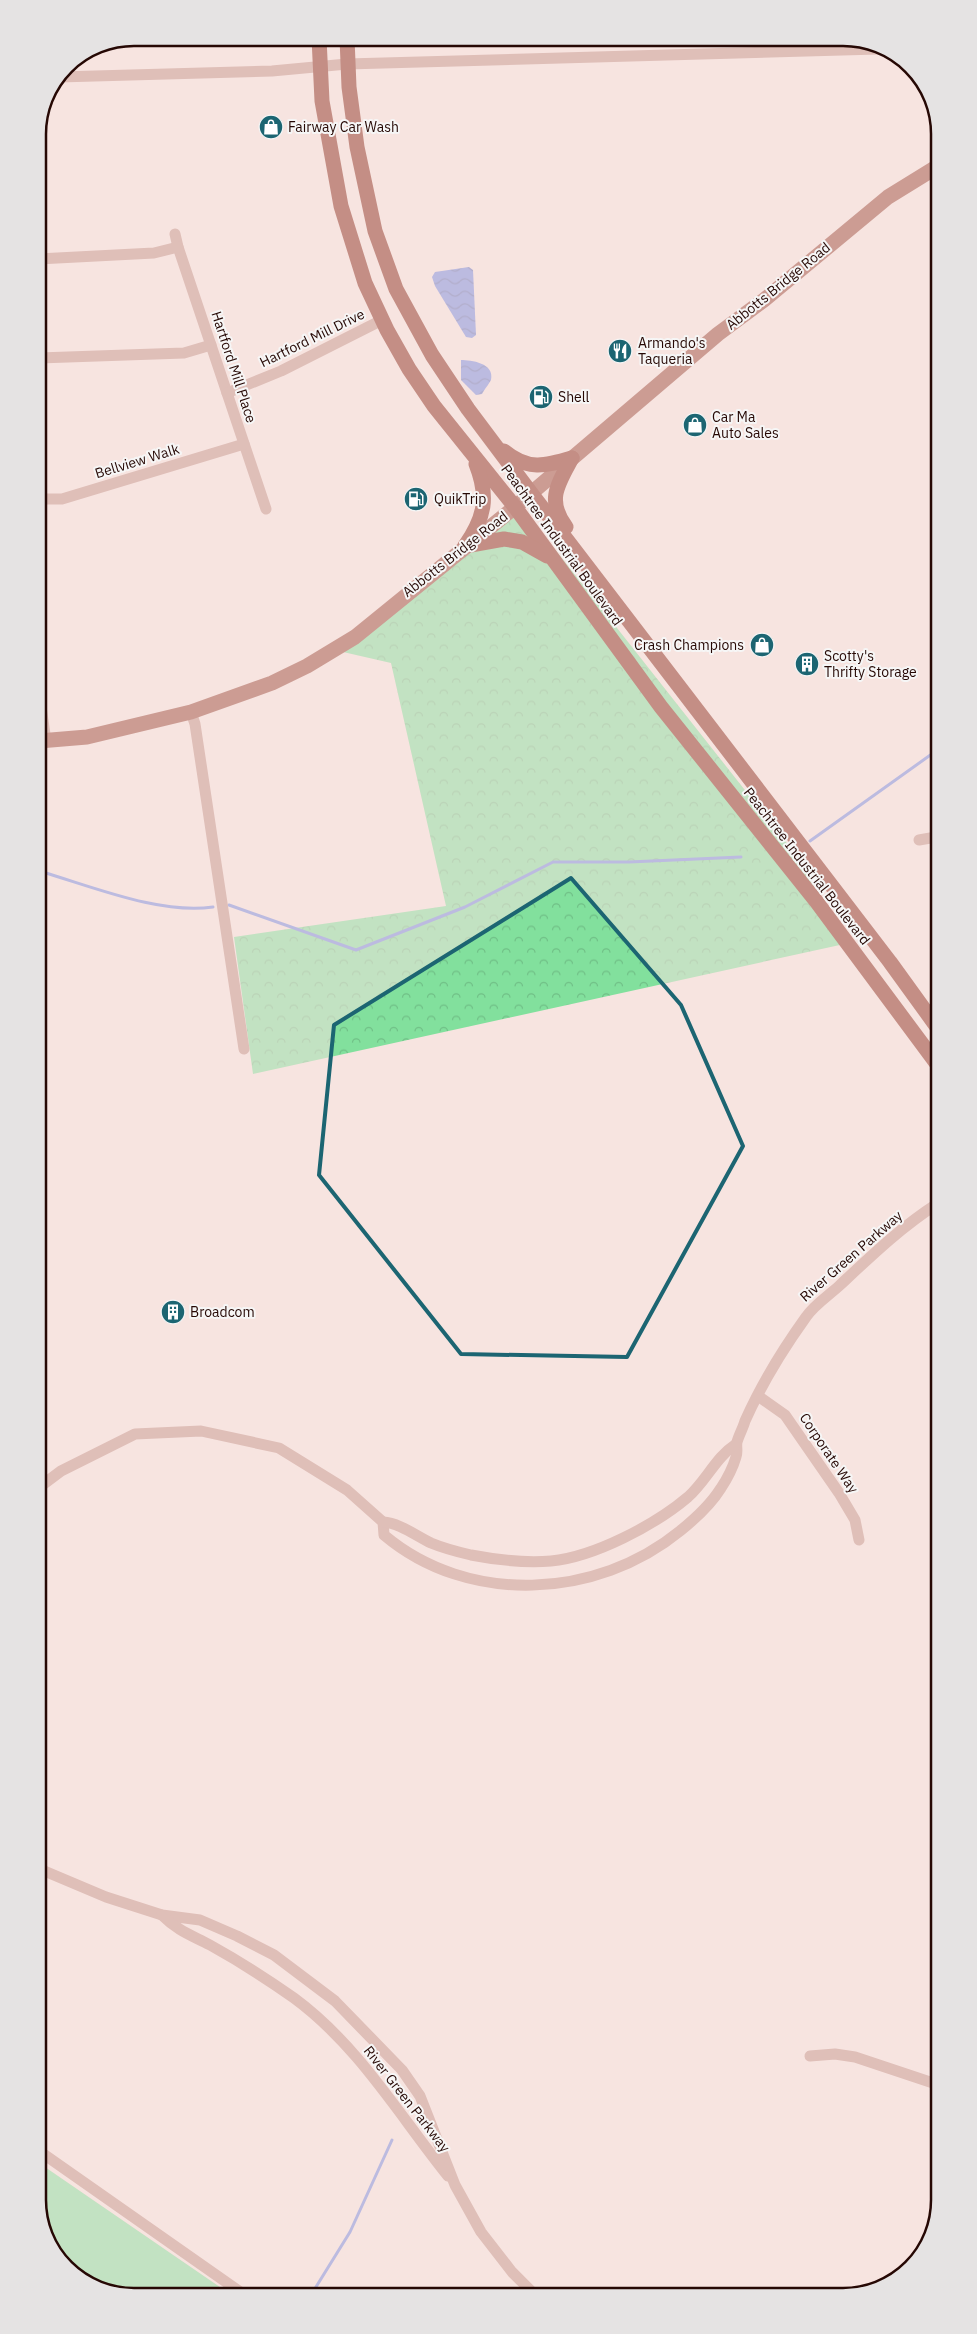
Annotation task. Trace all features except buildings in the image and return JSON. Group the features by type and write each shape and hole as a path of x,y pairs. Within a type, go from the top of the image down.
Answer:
{"highway":[{"name":"Peachtree Industrial Boulevard","path":"319,46 322,101 341,206 365,283 382,320 409,370 434,406 515,507 661,708 816,901 931,1056"},
{"name":"Peachtree Industrial Boulevard","path":"347,46 347,64 364,187 375,231 396,289 432,355 493,443 890,962 931,1019"},
{"path":"493,443 512,458 524,464 545,466 572,458"},
{"path":"465,546 478,527 484,504 483,482 469,448"},
{"path":"572,458 557,486 554,502 557,515 572,535 580,557"},
{"path":"465,546 504,539 522,542 552,558"}],"main road":[{"name":"Abbotts Bridge Road","path":"46,741 87,737 191,712 272,683 308,666 362,631 515,507 718,334 764,300 888,197 931,170"}],"street":[{"path":"69,75 272,71 347,64 865,49"},
{"name":"Hartford Mill Place","path":"175,234 266,509"},
{"path":"46,259 154,253 178,247"},
{"name":"Hartford Mill Drive","path":"227,393 281,372 382,320"},
{"path":"46,358 184,353 211,345"},
{"name":"Bellview Walk","path":"46,499 62,499 244,444"},
{"path":"191,712 195,724 244,1049"},
{"path":"919,840 931,838"},
{"name":"River Green Parkway","path":"46,1482 61,1472 135,1434 202,1431 280,1448 347,1490 383,1522 392,1522 434,1544 471,1555 510,1560 552,1561 603,1547 638,1530 688,1497 728,1450 736,1444 758,1396 807,1315 888,1241 931,1209"},
{"name":"Corporate Way","path":"758,1396 785,1415 840,1494 855,1520 859,1540"},
{"name":"River Green Parkway","path":"383,1522 384,1535 394,1544 427,1563 456,1575 498,1584 530,1587 578,1580 619,1568 663,1545 696,1518 721,1489 737,1456 736,1444"},
{"name":"River Green Parkway","path":"46,1877 162,1915 200,1920 238,1936 274,1955 340,2006 402,2070 420,2096 456,2185 481,2232 512,2272 528,2288"},
{"name":"River Green Parkway","path":"162,1915 176,1928 218,1950 295,1999 325,2026 359,2058 456,2185"},
{"path":"810,2056 835,2054 855,2057 931,2082"},
{"path":"46,2156 235,2288"}],"highlighted area":[{"path":"571,878 681,1005 743,1146 627,1357 461,1354 319,1175 334,1025"}],"green space":[{"path":"520,505 789,846 849,943 253,1074 234,937 446,906 391,663 330,649"},
{"path":"46,2168 221,2288 129,2288 112,2285 90,2276 72,2262 55,2238 46,2205"}],"water":[{"path":"469,267 473,270 476,335 472,338 466,337 435,286 432,277 435,272"},
{"path":"461,360 481,364 489,370 491,380 482,394 476,395 461,380"}],"waterway":[{"path":"810,841 931,755"},
{"path":"229,905 356,950 465,907 553,862 629,862 741,857"},
{"path":"46,873 148,903 171,907 213,907"},
{"path":"315,2288 350,2232 392,2140"}],"place":[{"name":"Fairway Car Wash","path":"271,127"},
{"name":"Armando's Taqueria","path":"620,351"},
{"name":"Shell","path":"541,397"},
{"name":"Car Ma Auto Sales","path":"695,425"},
{"name":"QuikTrip","path":"416,499"},
{"name":"Crash Champions","path":"762,645"},
{"name":"Scotty's Thrifty Storage","path":"807,664"},
{"name":"Broadcom","path":"173,1312"}]}
